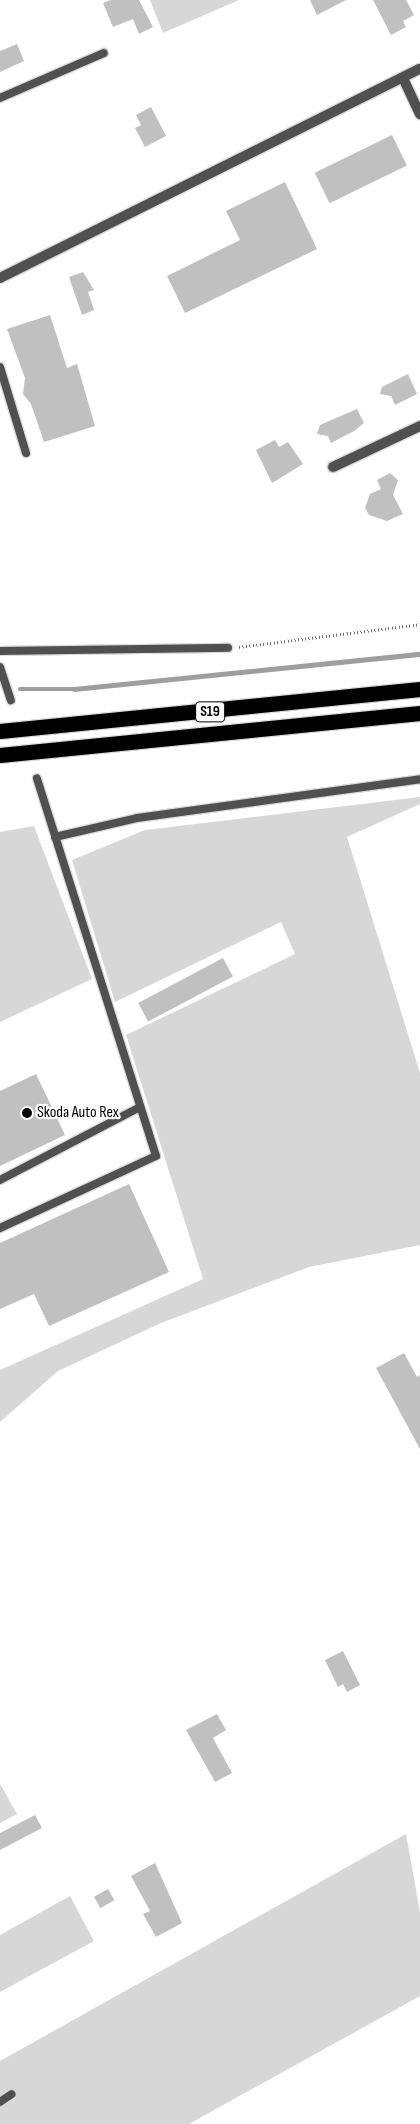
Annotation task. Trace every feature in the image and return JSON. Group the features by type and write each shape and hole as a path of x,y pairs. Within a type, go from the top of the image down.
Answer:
{"highway":[{"name":"S19","path":"0,731 420,689"},
{"name":"S19","path":"0,755 420,714"},
{"path":"0,763 35,753"}],"street":[{"path":"0,278 420,69"},
{"path":"403,78 420,114"},
{"path":"333,468 420,426"}],"lane":[{"path":"0,98 104,53"},
{"path":"0,367 26,452"},
{"path":"0,650 228,648"},
{"path":"0,667 11,700"},
{"path":"0,1228 156,1156 37,778"},
{"path":"55,837 137,818 420,779"},
{"path":"0,1180 140,1107"},
{"path":"0,2102 12,2094"}],"path":[{"path":"228,648 420,624"}],"shaded area":[{"path":"150,0 239,0 163,33"},
{"path":"420,797 420,804 347,837 420,1073 420,1245 309,1267 161,1323 58,1371 0,1422 0,1370 203,1279 126,1035 295,954 281,922 115,1002 72,860 145,830"},
{"path":"34,826 92,979 0,1022 0,832"},
{"path":"0,1784 17,1814 0,1823"},
{"path":"406,1834 420,1912 420,1996 189,2124 0,2124 0,2061"},
{"path":"70,1896 94,1941 0,1992 0,1935"}],"building":[{"path":"111,0 139,0 153,27 139,34 133,19 113,27 103,3"},
{"path":"310,0 346,0 317,15"},
{"path":"373,0 406,0 414,15 403,21 406,27 391,35"},
{"path":"17,44 24,61 0,72 0,51"},
{"path":"151,107 166,136 145,147 135,128 141,125 136,115"},
{"path":"392,135 407,166 330,203 315,173"},
{"path":"285,182 317,249 185,313 167,276 240,240 226,211"},
{"path":"83,272 94,290 88,292 94,310 82,315 69,277"},
{"path":"50,315 67,368 77,364 95,426 44,442 31,404 23,394 25,378 7,329"},
{"path":"408,374 417,394 395,405 391,396 380,394 382,387"},
{"path":"357,409 364,423 354,431 331,443 328,436 317,434 320,425"},
{"path":"275,440 279,447 288,442 303,464 272,483 256,450"},
{"path":"390,473 398,480 393,495 403,514 387,521 369,515 365,508 370,494 381,489 377,480"},
{"path":"223,958 233,977 148,1022 138,1003"},
{"name":"Skoda Auto Rex","path":"36,1074 65,1135 0,1166 0,1091"},
{"path":"129,1184 169,1272 49,1326 34,1294 0,1309 0,1243"},
{"path":"404,1353 417,1377 420,1375 420,1449 376,1368"},
{"path":"343,1651 360,1685 347,1692 343,1684 338,1687 325,1660"},
{"path":"217,1714 226,1730 213,1738 232,1773 215,1782 186,1730"},
{"path":"35,1815 42,1828 0,1850 0,1833"},
{"path":"155,1863 182,1923 156,1937 143,1914 150,1911 131,1876"},
{"path":"108,1889 114,1900 100,1908 94,1897"}],"waterway":[{"path":"20,689 74,689 420,654"}],"place":[{"name":"Skoda Auto Rex","path":"27,1113"}]}
